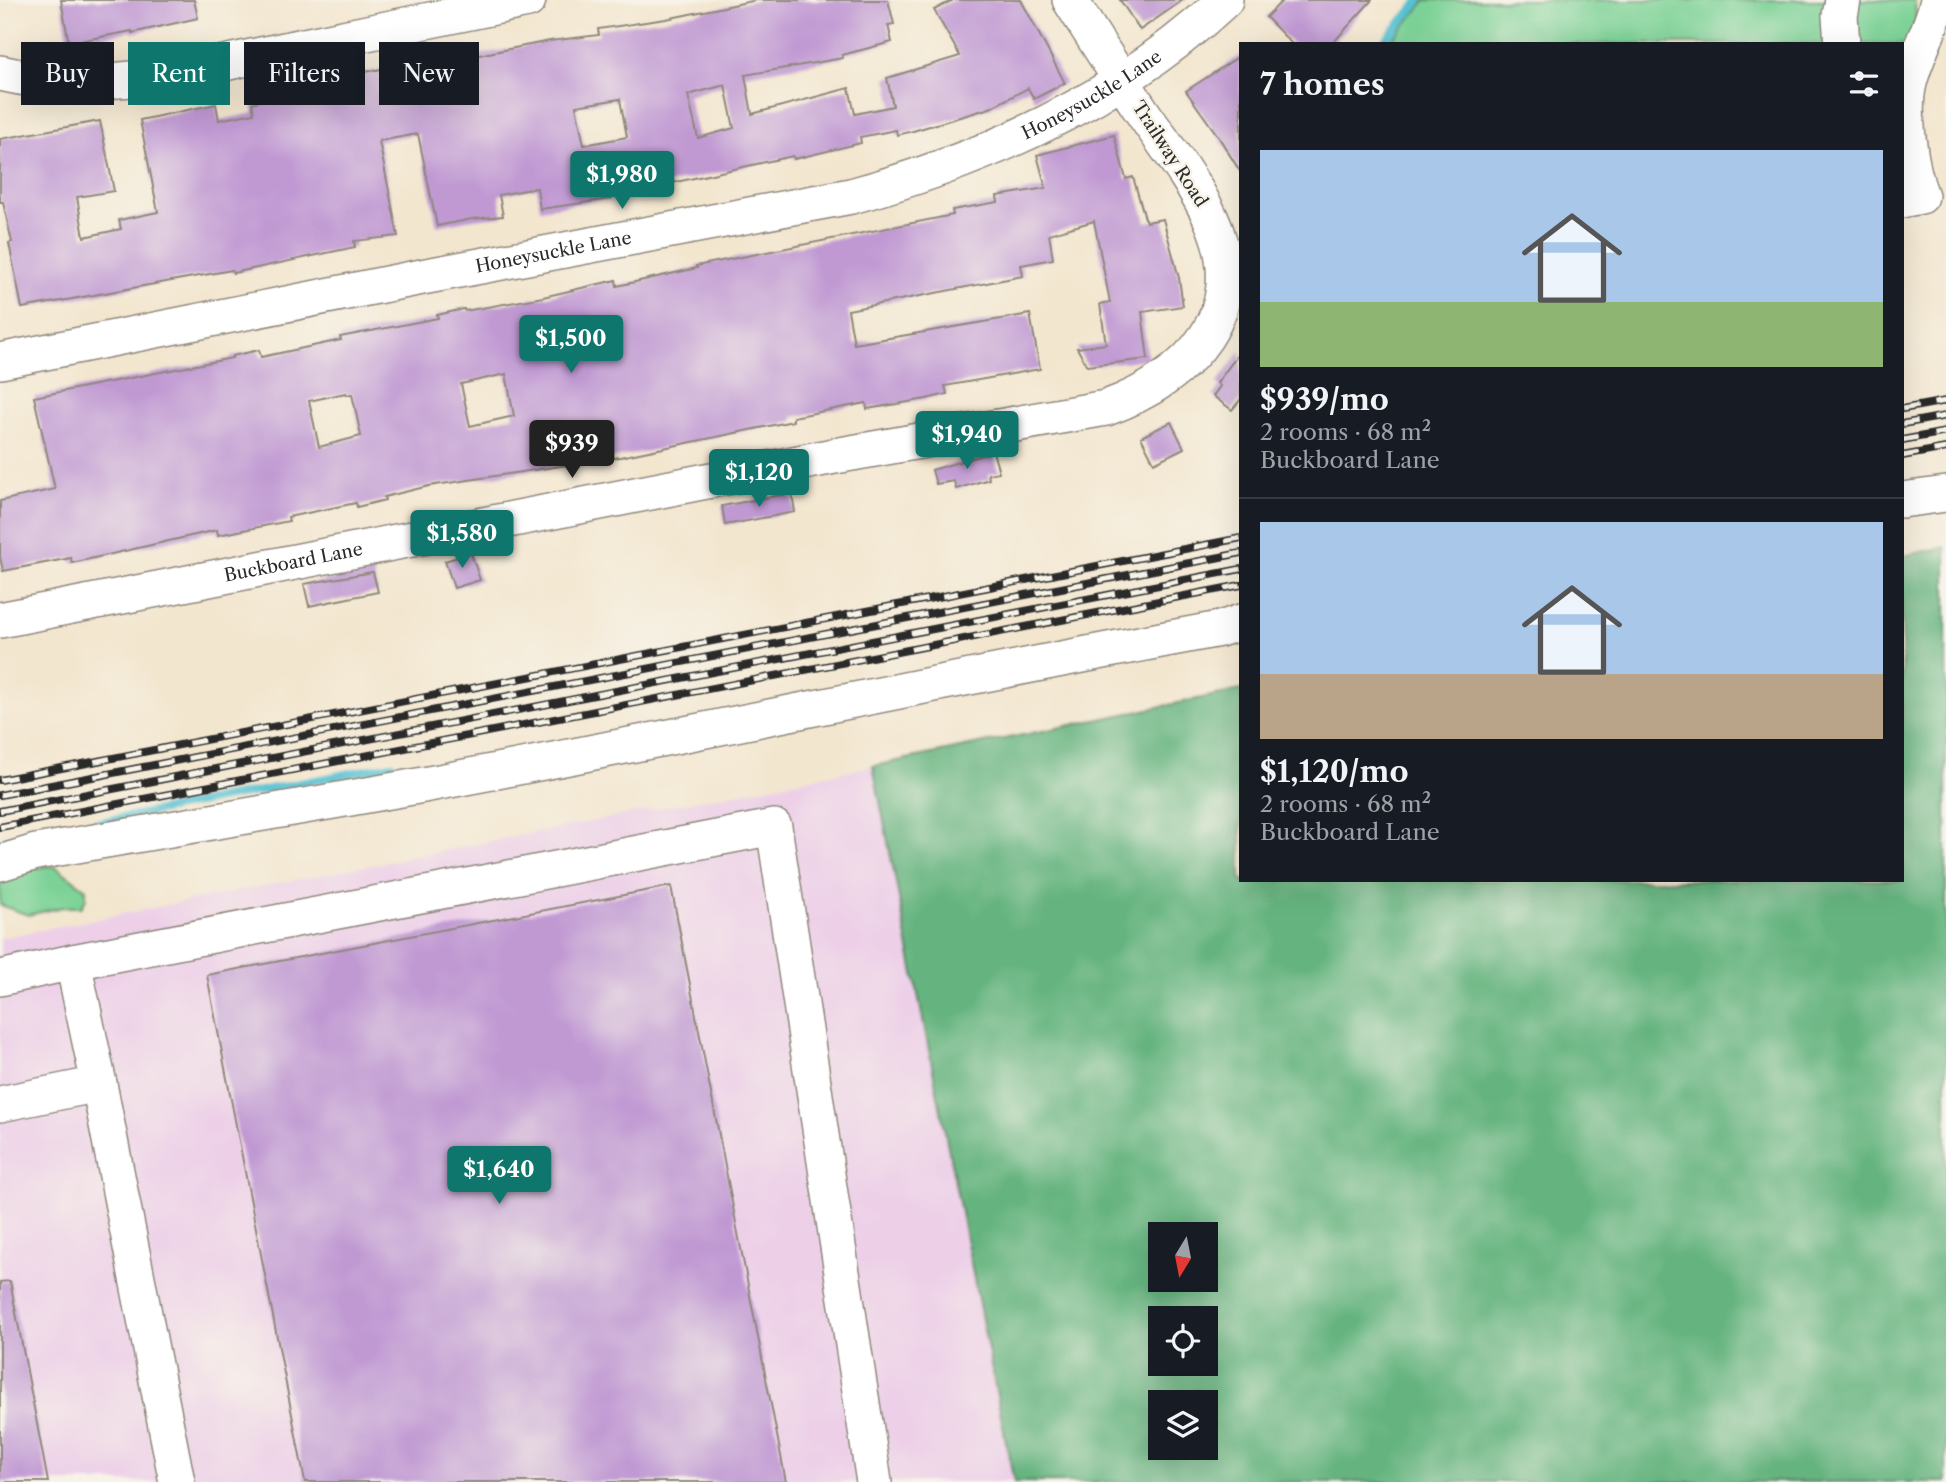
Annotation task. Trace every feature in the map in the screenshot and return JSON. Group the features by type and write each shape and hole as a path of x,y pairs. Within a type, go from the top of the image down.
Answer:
{"street":[{"path":"0,73 50,82 81,83 147,78 440,8 528,0"},
{"name":"Trailway Road","path":"1070,0 1187,176 1211,219 1220,245 1223,270 1219,316 1210,334 1187,362 1159,384"},
{"name":"Honeysuckle Lane","path":"0,361 427,276 851,196 916,178 1002,145 1122,82 1225,0"},
{"path":"1842,42 1840,16 1843,0"},
{"path":"1904,200 1921,196 1913,178 1906,82 1925,43 1938,0"},
{"name":"Buckboard Lane","path":"0,620 803,462 1106,408 1127,401 1159,384"},
{"path":"1904,500 1946,494"},
{"path":"0,863 36,852 417,786 1009,668 1220,629 1239,623"},
{"path":"0,978 774,827 874,1482"},
{"path":"73,962 177,1482"},
{"path":"0,1104 99,1084"}],"shaded area":[{"path":"873,766 1014,1482 0,1482 0,938"}],"green space":[{"path":"1426,0 1915,0 1916,18 1904,59 1904,42 1390,42"},
{"path":"1946,547 1946,1482 1014,1482 873,766 1239,690 1239,882 1904,882 1904,556"},
{"path":"48,866 56,867 86,889 86,899 81,907 63,907 28,915 0,905 0,875"}],"building":[{"path":"61,0 194,0 198,18 132,33 69,42"},
{"path":"757,0 888,0 894,24 888,25 892,42 842,55 843,58 745,75 752,114 849,88 855,114 893,106 887,78 960,56 934,10 953,0 1021,0 1065,83 1034,99 1028,88 990,108 913,131 897,135 896,130 860,137 861,143 794,159 793,156 743,167 610,197 611,199 540,209 537,188 499,195 503,216 437,226 418,134 379,141 398,236 354,241 355,247 233,273 232,270 22,308 9,243 12,242 3,202 0,202 0,139 100,121 114,191 77,197 84,237 121,229 119,220 158,212 140,120 211,105 216,105 219,120 254,113 252,105 365,105 365,72 379,69 379,105 479,105 479,55 599,35 598,29 666,19","holes":["725,85 734,128 698,138 688,95","620,99 627,137 584,145 576,106"]},
{"path":"1120,0 1183,0 1140,30"},
{"path":"1283,0 1372,0 1334,42 1290,42 1266,17"},
{"path":"1239,56 1239,170 1218,136 1186,91"},
{"path":"1114,135 1126,179 1133,177 1146,222 1163,219 1179,278 1183,306 1142,312 1148,359 1087,366 1077,348 1106,344 1100,304 1110,302 1094,221 1049,234 1053,259 1021,265 1023,276 848,310 854,344 1030,314 1040,369 945,386 947,394 926,399 867,409 866,403 620,457 429,486 357,507 356,503 288,517 289,521 218,535 217,530 72,563 71,558 3,571 0,557 0,501 55,489 34,397 232,358 259,350 261,357 341,340 340,337 438,318 437,315 464,309 465,311 543,297 616,280 617,286 697,268 696,266 953,215 952,210 998,202 997,196 1046,188 1037,155","holes":["506,374 514,416 470,426 461,384","352,394 361,436 319,447 309,401"]},
{"path":"1239,353 1239,401 1232,410 1213,396 1220,386 1217,383"},
{"path":"1171,422 1184,448 1154,463 1141,437"},
{"path":"993,452 999,472 988,474 989,479 956,489 954,481 936,484 932,470"},
{"path":"792,493 795,512 725,525 722,506"},
{"path":"471,553 480,580 454,588 445,561"},
{"path":"373,572 378,592 309,606 304,584"},
{"path":"671,886 786,1482 305,1482 207,975"},
{"path":"10,1281 48,1482 0,1482 0,1282"}],"waterway":[{"path":"1384,42 1420,0"},
{"path":"0,842 392,765"}],"railway":[{"path":"1904,409 1946,401"},
{"path":"1904,424 1946,416"},
{"path":"1904,440 1946,432"},
{"path":"1904,456 1946,448"},
{"path":"0,780 1239,538"},
{"path":"0,795 1239,553"},
{"path":"0,811 1239,569"},
{"path":"0,827 1239,585"}]}
